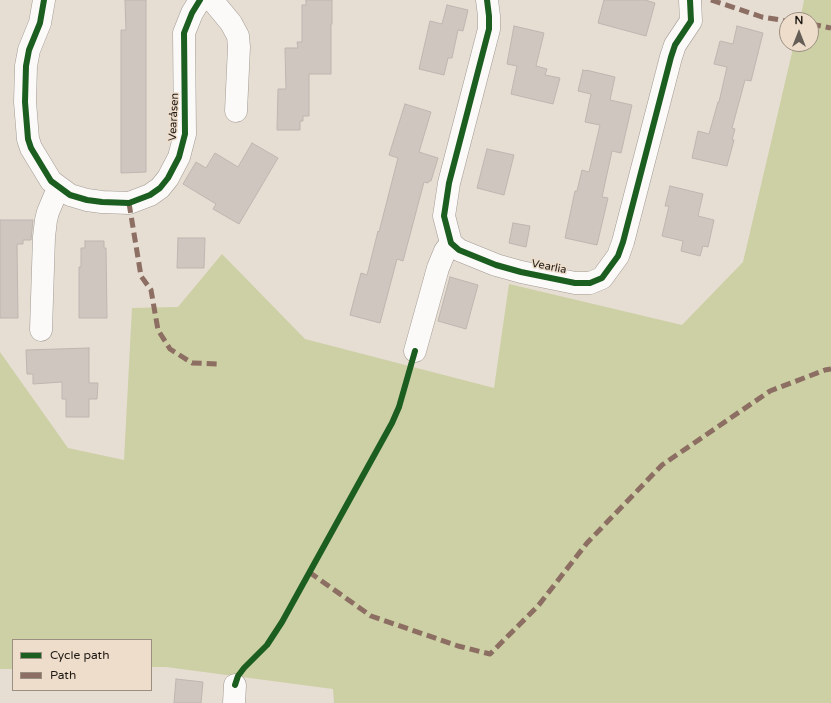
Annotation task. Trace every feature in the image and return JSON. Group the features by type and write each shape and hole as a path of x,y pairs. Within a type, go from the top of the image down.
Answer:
{"street":[{"name":"Vearåsen","path":"44,0 40,23 29,50 26,66 25,102 28,139 31,148 51,180 70,195 87,200 129,203 150,195 160,188 168,178 179,157 185,134 186,92 184,33 192,13 200,0"},
{"path":"212,0 231,23 238,36 239,47 236,111"},
{"path":"415,351 438,268 445,251 451,243 444,216 449,183 489,29 487,0"},
{"name":"Vearlia","path":"451,243 459,250 496,265 521,272 575,283 590,283 602,278 618,256 623,242 671,57 675,45 691,21 690,0"},
{"path":"41,330 44,237 46,220 56,192 60,188"}],"green space":[{"path":"804,0 831,0 831,703 334,703 333,689 166,667 152,667 152,639 12,639 12,669 0,669 0,352 68,448 124,460 132,308 178,307 222,254 305,339 494,388 509,284 682,325 743,262 792,52 819,52 819,12 802,12"}],"building":[{"path":"125,0 146,0 146,172 121,173 121,30 126,30"},
{"path":"306,0 332,0 331,74 309,74 309,116 303,116 303,121 300,121 300,130 277,130 278,89 286,89 285,48 298,48 297,42 302,42 302,5 306,5"},
{"path":"604,0 645,0 655,3 646,36 598,23"},
{"path":"447,5 468,10 463,31 458,30 452,58 448,58 444,75 419,69 430,21 442,24"},
{"path":"514,26 544,33 536,66 547,69 545,75 560,78 553,104 511,94 517,66 507,64"},
{"path":"737,26 763,33 751,81 745,80 732,128 735,129 732,140 734,140 727,166 692,158 698,131 709,134 719,102 727,67 714,64 720,41 733,44"},
{"path":"583,70 615,77 610,100 632,105 621,153 612,151 602,197 608,198 597,245 565,238 575,191 577,191 582,170 589,172 600,125 585,122 591,94 578,91"},
{"path":"405,104 431,112 419,152 438,158 431,181 428,183 424,182 403,261 397,259 380,323 350,315 361,273 367,275 378,231 379,232 398,158 389,155"},
{"path":"252,143 278,158 239,224 213,209 216,204 183,184 196,162 206,168 215,153 238,167"},
{"path":"487,149 514,155 504,195 477,188"},
{"path":"670,186 703,194 698,216 714,220 708,247 703,246 700,256 681,251 683,241 662,236 669,206 665,206"},
{"path":"0,220 33,220 31,240 23,240 23,244 17,244 18,318 0,318"},
{"path":"513,223 530,226 526,247 509,243"},
{"path":"178,238 205,238 204,268 177,268"},
{"path":"85,241 104,241 104,248 106,248 107,318 79,318 79,267 81,267 81,248 85,248"},
{"path":"450,277 478,285 466,329 438,321"},
{"path":"89,348 89,383 98,383 97,399 89,399 89,417 66,417 66,399 62,399 62,382 33,384 33,374 27,374 26,350"},
{"path":"176,679 203,682 201,703 174,703"}],"marked path":[{"path":"711,0 762,17 779,20"},
{"path":"819,26 831,28"},
{"path":"129,203 141,276 151,290 158,330 170,349 192,363 218,364"},
{"path":"309,572 371,616 458,646 490,654 538,606 587,543 662,465 770,391 831,369"}],"cycle path":[{"path":"44,0 40,23 29,50 26,66 25,102 28,139 31,148 51,181 70,195 87,200 129,203 150,195 160,188 168,178 179,157 185,134 184,33 192,13 200,0"},
{"path":"487,0 489,29 449,183 444,216 451,243 459,250 496,265 521,272 575,283 590,283 602,278 618,256 623,242 671,57 675,45 691,21 690,0"},
{"path":"235,685 238,676 267,645 282,622 392,423 399,407 415,351"}]}
